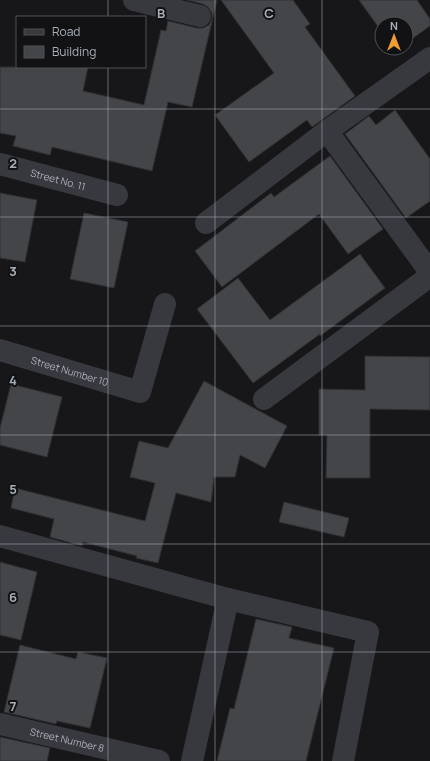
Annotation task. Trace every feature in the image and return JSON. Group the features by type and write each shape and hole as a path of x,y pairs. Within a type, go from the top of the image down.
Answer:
{"street":[{"path":"134,0 200,16"},
{"path":"206,223 327,131 430,58"},
{"path":"327,131 430,272"},
{"name":"Street No. 11","path":"0,164 117,195"},
{"path":"264,399 430,276"},
{"name":"Street Number 10","path":"0,350 140,392 165,304"},
{"path":"0,536 228,599 368,632 343,761"},
{"path":"192,761 228,599"},
{"name":"Street Number 8","path":"0,724 159,761"}],"building":[{"path":"187,0 217,0 192,107 168,102 152,171 52,147 50,155 13,146 16,136 0,133 0,67 88,68 83,91 144,105 161,30 166,31 168,21 197,28 203,28 209,25 212,19 212,13 208,7 203,4"},
{"path":"221,0 293,0 310,24 305,27 355,96 312,127 307,120 249,162 215,115 274,73"},
{"path":"359,0 417,0 430,19 430,26 414,37 414,16 374,16 374,21"},
{"path":"395,110 430,159 430,201 406,218 345,134 369,116 376,125"},
{"path":"330,156 383,229 348,254 319,214 222,287 195,251 271,193 274,197"},
{"path":"0,193 37,200 25,262 0,258"},
{"path":"84,213 128,222 114,288 70,279"},
{"path":"360,254 385,288 253,383 197,309 238,278 270,320"},
{"path":"365,356 430,357 430,410 370,409 370,478 326,478 327,435 319,435 319,389 365,390"},
{"path":"204,381 287,426 265,468 240,455 235,477 214,477 211,502 176,493 158,563 83,542 82,546 50,537 54,519 11,508 15,488 145,521 155,483 130,477 139,441 168,448"},
{"path":"11,384 62,397 47,457 0,445 0,428"},
{"path":"284,502 349,518 344,537 279,522"},
{"path":"0,562 37,572 21,640 0,635"},
{"path":"256,619 292,627 289,638 334,648 306,761 217,761 230,708 234,709"},
{"path":"20,645 76,659 78,652 107,658 90,728 57,721 56,724 4,712"},
{"path":"0,737 50,748 47,761 0,761"}]}
